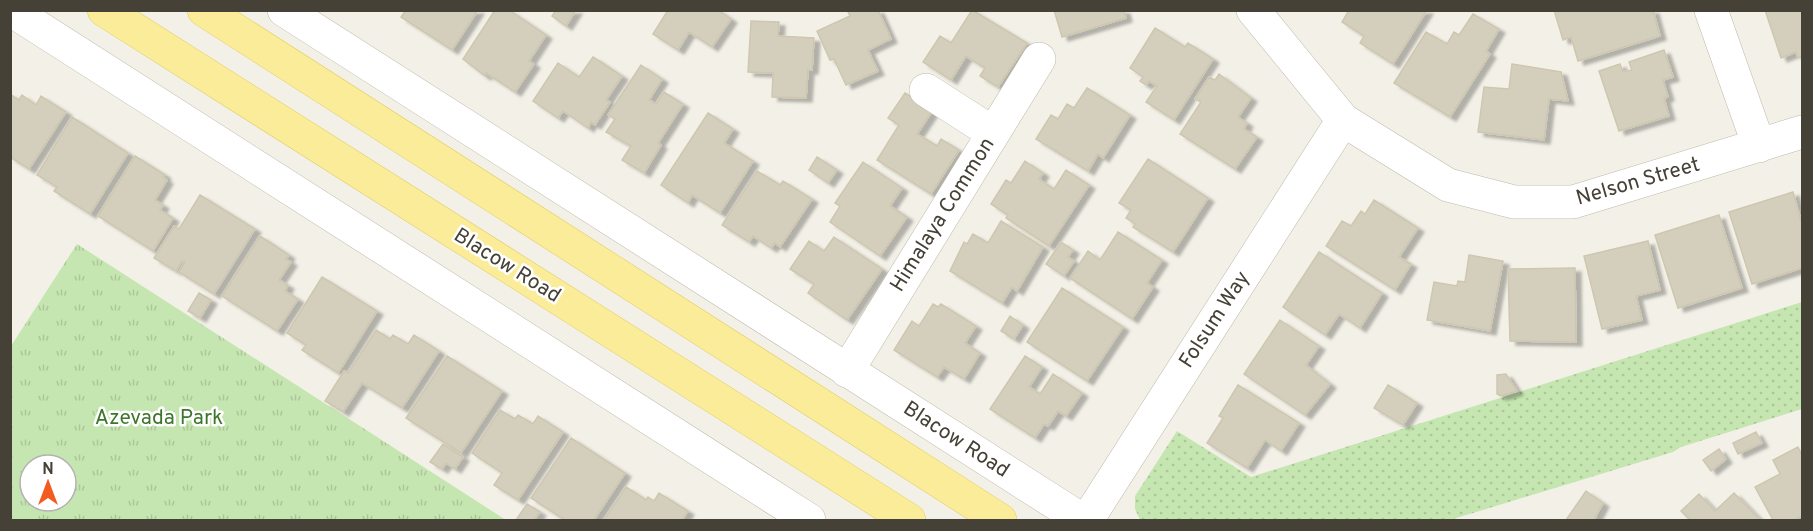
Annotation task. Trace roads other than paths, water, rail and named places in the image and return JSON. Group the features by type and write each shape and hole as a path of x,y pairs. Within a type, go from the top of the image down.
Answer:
{"main road":[{"name":"Blacow Road","path":"104,10 909,520"},
{"name":"Blacow Road","path":"204,10 1000,520"}],"street":[{"path":"11,10 809,520"},
{"name":"Blacow Road","path":"284,10 1082,520"},
{"name":"Nelson Street","path":"1253,10 1343,120 1448,185 1514,202 1573,202 1803,132"},
{"path":"1711,10 1759,146"},
{"name":"Himalaya Common","path":"847,371 1039,59"},
{"path":"926,90 993,133"},
{"name":"Folsum Way","path":"1087,520 1343,120"}],"park label":[{"name":"Azevada Park","path":"159,418"}]}
